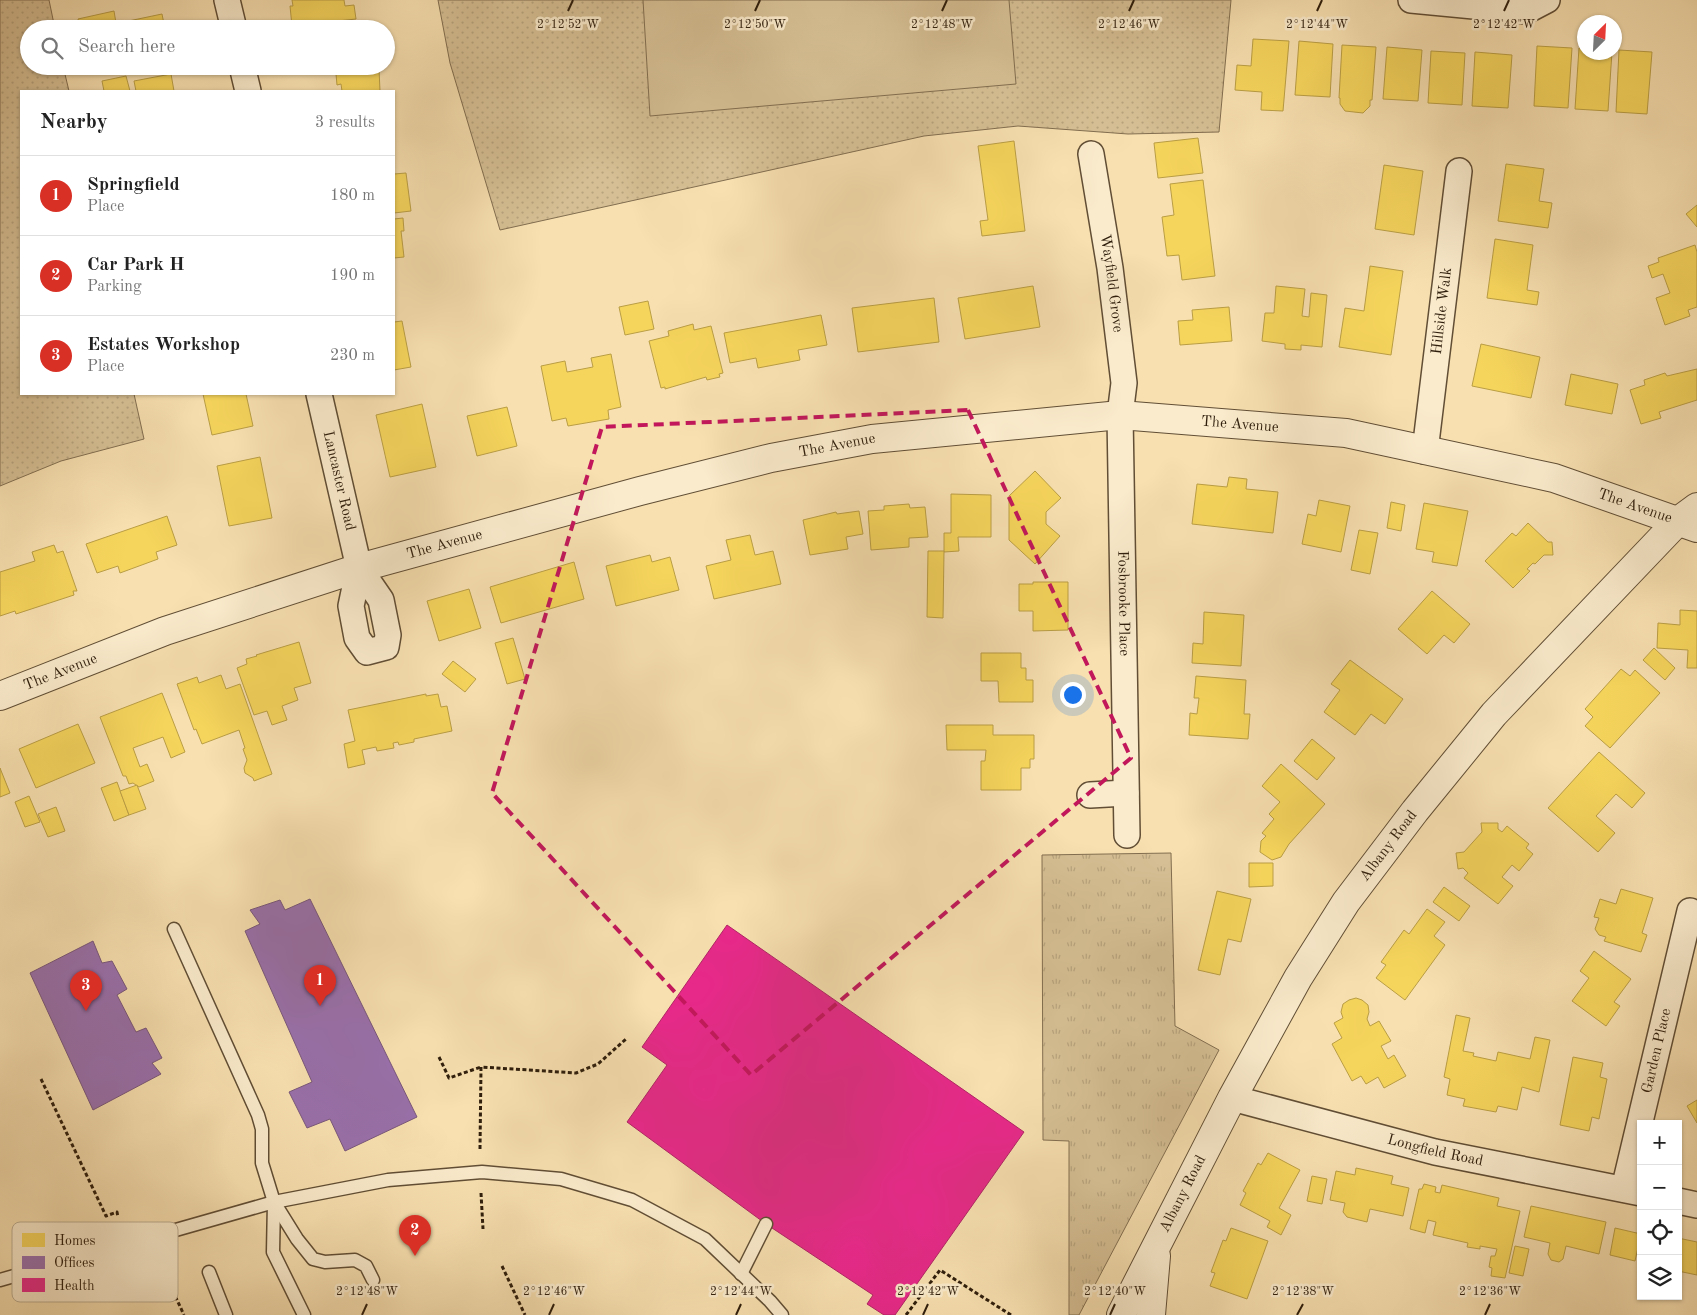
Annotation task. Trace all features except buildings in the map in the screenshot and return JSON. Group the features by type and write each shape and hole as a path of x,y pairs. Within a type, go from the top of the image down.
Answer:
{"street":[{"path":"227,0 232,20"},
{"path":"1411,0 1526,11 1547,0"},
{"path":"244,75 248,90"},
{"name":"Wayfield Grove","path":"1091,154 1110,268 1124,384 1120,415"},
{"name":"Hillside Walk","path":"1425,451 1458,171"},
{"name":"Lancaster Road","path":"319,395 359,568"},
{"name":"The Avenue","path":"0,696 166,631 359,568 640,491 770,458 872,439 1120,415 1346,433 1554,478 1691,519"},
{"name":"Fosbrooke Place","path":"1120,415 1127,835"},
{"name":"Albany Road","path":"1121,1315 1232,1098 1298,978 1346,902 1415,811 1494,714 1691,519"},
{"path":"1090,795 1126,793"},
{"name":"Garden Place","path":"1632,1191 1693,912"},
{"name":"Longfield Road","path":"1232,1098 1435,1152 1632,1191"},
{"path":"1682,1202 1697,1205"},
{"path":"1151,1315 1157,1242"}],"lane":[{"path":"174,929 258,1116 262,1130 262,1163 274,1202 297,1239 313,1259 325,1262 355,1260 366,1266 373,1280"},
{"path":"178,1229 274,1202 388,1180 482,1172 561,1179 632,1200 704,1239 782,1315"},
{"path":"274,1202 273,1252 304,1315"},
{"path":"741,1274 766,1224"},
{"path":"210,1272 226,1315"}],"path":[{"path":"439,1057 449,1078 481,1067 576,1073 598,1064 626,1039"},
{"path":"480,1155 481,1067"},
{"path":"41,1079 106,1216 117,1212 118,1217"},
{"path":"481,1187 483,1228"},
{"path":"502,1266 525,1315"},
{"path":"906,1315 940,1270 1012,1315"},
{"path":"178,1302 184,1315"}],"highlighted area":[{"path":"968,410 1131,758 751,1075 492,793 602,427"}],"green space":[{"path":"0,0 49,0 53,20 20,20 20,75 65,75 69,90 20,90 20,395 134,395 144,439 61,461 0,486"},
{"path":"438,0 1231,0 1219,132 1128,134 1018,126 924,136 500,230 450,63"},
{"path":"643,0 1009,0 1016,84 650,116"},
{"path":"1171,853 1175,1026 1219,1050 1079,1315 1069,1315 1069,1141 1043,1140 1042,855"}],"place":[{"name":"Springfield","path":"320,1006"},
{"name":"Estates Workshop","path":"86,1011"},
{"name":"Car Park H","path":"415,1256"}]}
